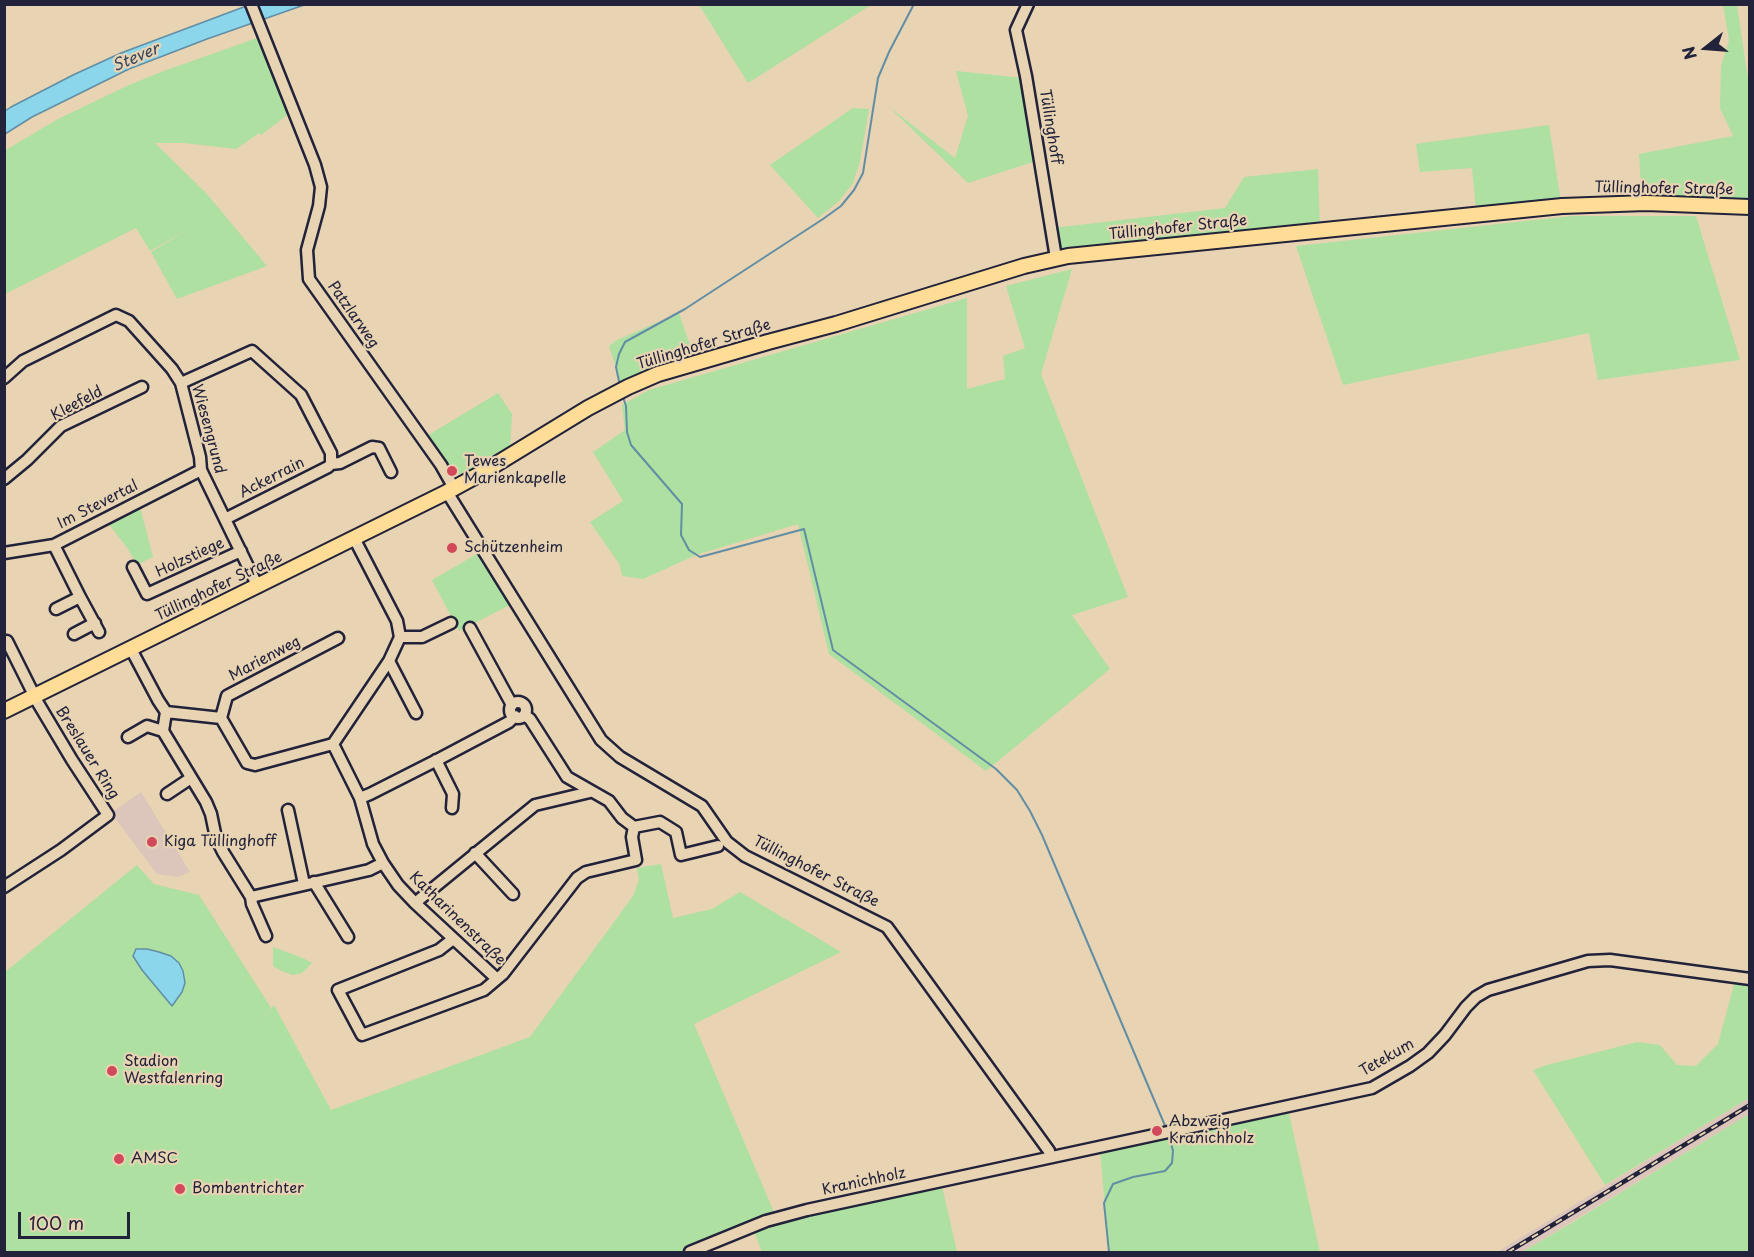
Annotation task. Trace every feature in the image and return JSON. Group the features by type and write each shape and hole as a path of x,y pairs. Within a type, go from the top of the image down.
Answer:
{"main road":[{"name":"Tüllinghofer Straße","path":"4,711 451,490 614,393 658,374 836,324 1024,266 1056,258 1134,249 1562,206 1646,203 1749,207"}],"street":[{"name":"Patzlarweg","path":"251,4 315,165 321,187 319,206 307,250 309,279 436,458 451,490"},
{"name":"Tüllinghoff","path":"1028,4 1016,30 1026,76 1056,258"},
{"name":"Wiesengrund","path":"4,378 23,361 116,315 129,321 172,369 181,383 200,457 201,470 258,586"},
{"path":"181,383 252,351 301,395 331,453 331,464"},
{"name":"Kleefeld","path":"4,479 62,426 142,387"},
{"name":"Ackerrain","path":"225,519 331,464 340,463 372,447 379,448 391,472"},
{"name":"Im Stevertal","path":"4,553 54,545 201,470"},
{"name":"Tüllinghofer Straße","path":"451,490 601,741 620,757 702,806 727,842 745,856 886,927 1049,1151 1050,1157"},
{"path":"166,711 222,718 247,763 255,765 333,744 389,661 400,637 397,621 354,538"},
{"path":"54,545 97,628 74,634"},
{"name":"Holzstiege","path":"133,567 147,594 241,551"},
{"path":"56,609 80,597"},
{"path":"400,637 422,637 451,623"},
{"path":"360,798 509,722 526,709 523,703 517,702 512,705 470,628"},
{"name":"Marienweg","path":"222,718 227,696 338,638"},
{"path":"7,641 35,696"},
{"path":"131,649 166,711 163,731 211,814 216,838 251,897 266,936"},
{"path":"389,661 416,713"},
{"name":"Breslauer Ring","path":"6,883 61,850 108,815 72,760 35,696"},
{"path":"519,716 530,719 567,777 569,788 566,798"},
{"path":"128,737 147,726 163,731"},
{"name":"Katharinenstraße","path":"333,744 360,798 374,844 383,863 398,885 497,979 577,878 586,872 636,860 632,837 633,827"},
{"path":"436,760 453,794 452,808"},
{"path":"567,777 609,801 622,818 633,827 660,822 676,832 681,855 718,846"},
{"path":"167,794 191,778"},
{"path":"415,903 536,805 590,792"},
{"path":"288,810 309,883 348,937"},
{"path":"475,853 513,894"},
{"path":"251,897 369,870 383,863"},
{"path":"453,939 439,950 338,990 362,1035 484,990 497,979"},
{"name":"Tetekum","path":"1050,1157 1372,1088 1428,1053 1476,997 1488,990 1588,961 1610,960 1749,979"},
{"name":"Kranichholz","path":"690,1252 766,1221 807,1210 1050,1157"}],"shaded area":[{"name":"Kiga Tüllinghoff","path":"141,792 190,872 178,877 157,874 111,813"},
{"path":"1749,1098 1749,1114 1522,1252 1497,1252"}],"green space":[{"path":"699,5 871,5 748,83"},
{"path":"1723,5 1737,5 1750,93 1749,206 1642,202 1639,154 1733,136 1720,108 1721,66 1729,40"},
{"path":"260,37 290,113 261,135 259,133 236,149 184,143 155,143 206,193 267,266 177,299 151,252 189,229 150,251 136,228 5,294 4,151 58,119 129,85"},
{"path":"956,71 1023,78 1036,161 968,183 889,107 955,158 968,116"},
{"path":"853,108 869,109 860,161 853,183 839,201 818,218 770,165"},
{"path":"1549,125 1561,202 1476,212 1472,168 1420,172 1416,144"},
{"path":"1318,169 1320,229 1058,255 1053,228 1225,208 1244,177"},
{"path":"1572,216 1696,216 1740,360 1598,380 1589,333 1343,385 1296,246"},
{"path":"1072,269 1041,374 1128,597 1072,615 1110,669 986,771 829,654 798,524 696,555 643,579 622,576 620,565 590,522 623,501 593,452 625,430 622,405 649,390 967,298 967,389 1005,379 1003,356 1025,348 1006,286"},
{"path":"679,313 694,357 621,383 609,346 617,340"},
{"path":"498,393 512,414 510,449 467,476 456,473 444,464 425,437"},
{"path":"140,507 153,557 137,565 108,523"},
{"path":"482,551 514,603 459,631 432,580"},
{"path":"661,864 673,918 712,909 740,892 841,952 694,1024 776,1217 685,1252 5,1252 5,972 137,865 154,884 199,895 271,1008 252,1031 274,1005 331,1110 530,1037 633,896 639,880 637,868"},
{"path":"273,947 312,963 302,973 292,975 273,966"},
{"path":"1735,981 1749,983 1749,1098 1605,1185 1533,1070 1637,1042 1660,1045 1677,1065 1696,1066 1718,1044"},
{"path":"1288,1109 1320,1252 1110,1252 1100,1149"},
{"path":"1749,1114 1749,1252 1522,1252 1568,1225"},
{"path":"941,1182 957,1252 762,1252 754,1231 807,1211"}],"water":[{"name":"Stever","path":"249,5 304,5 129,69 32,117 5,134 5,111 11,107 121,53"},
{"path":"136,949 159,952 171,956 179,963 185,983 182,992 172,1006 133,956"}],"waterway":[{"path":"620,386 616,367 625,342 685,309 823,219 841,206 854,190 863,173 878,78 914,4"},
{"path":"623,397 626,406 627,432 631,445 682,504 681,535 689,550 700,557 804,529 833,650 996,769 1017,790 1042,835 1166,1128"},
{"path":"1109,1252 1104,1203 1113,1184 1133,1177 1165,1171 1172,1163 1173,1151 1169,1136"}],"railway":[{"path":"1508,1252 1750,1105"}],"place":[{"name":"Tewes Marienkapelle","path":"452,471"},
{"name":"Schützenheim","path":"452,548"},
{"name":"Kiga Tüllinghoff","path":"152,842"},
{"name":"Stadion Westfalenring","path":"112,1071"},
{"name":"Abzweig Kranichholz","path":"1157,1131"},
{"name":"AMSC","path":"119,1159"},
{"name":"Bombentrichter","path":"180,1189"}]}
